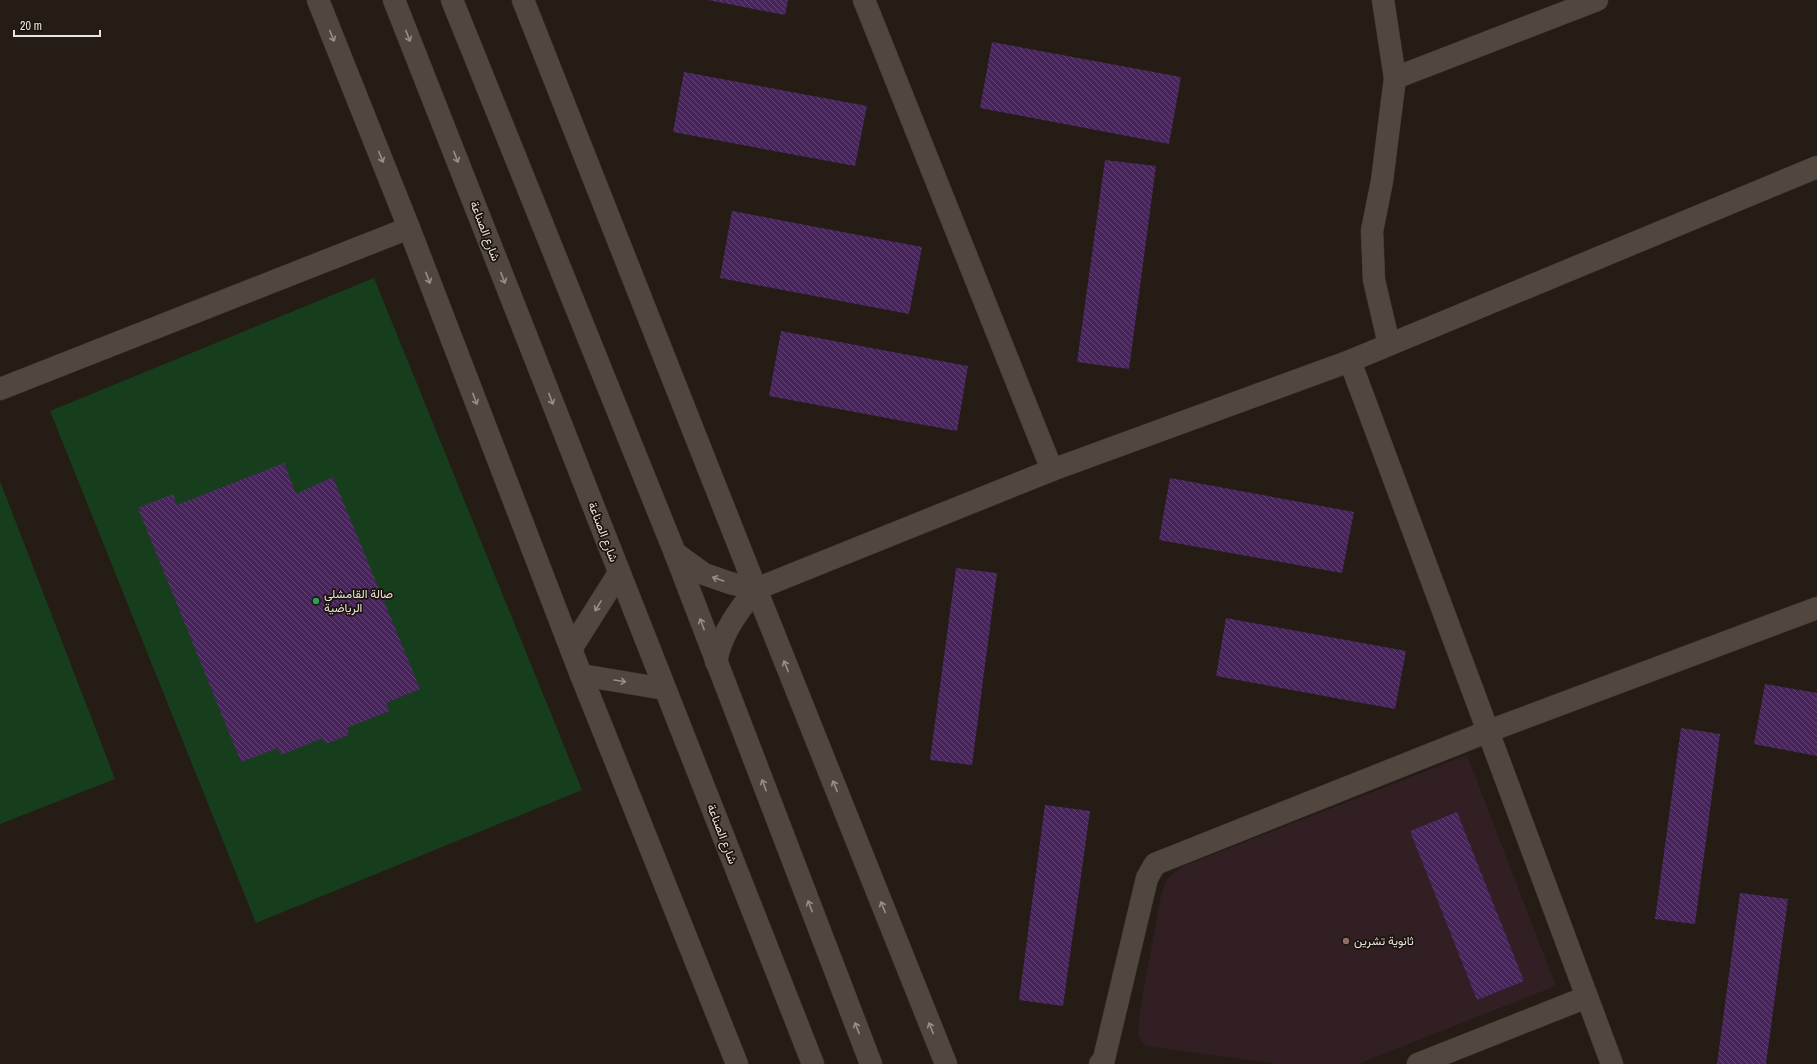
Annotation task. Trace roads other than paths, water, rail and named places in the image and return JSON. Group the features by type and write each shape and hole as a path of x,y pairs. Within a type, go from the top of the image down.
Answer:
{"street":[{"path":"318,0 409,228 581,675 737,1064"},
{"name":"شارع الصناعة","path":"394,0 813,1064"},
{"path":"452,0 675,553 871,1064"},
{"path":"523,0 946,1064"},
{"path":"864,0 1052,470"},
{"path":"1383,0 1396,78 1382,181 1372,231 1374,280 1389,344"},
{"path":"1396,78 1596,0"},
{"path":"716,662 719,647 729,627 756,589 1052,470 1350,361 1817,167"},
{"path":"0,389 409,228"},
{"path":"1350,361 1612,1064"},
{"path":"675,553 704,574 730,583 756,589"},
{"path":"571,649 619,574"},
{"path":"1104,1064 1147,878 1155,864 1489,731 1817,608"},
{"path":"581,675 665,689"},
{"path":"1418,1064 1587,997"}],"place":[{"name":"صالة القامشلي الرياضية","path":"316,601"},
{"name":"ثانوية تشرين","path":"1346,941"}]}
